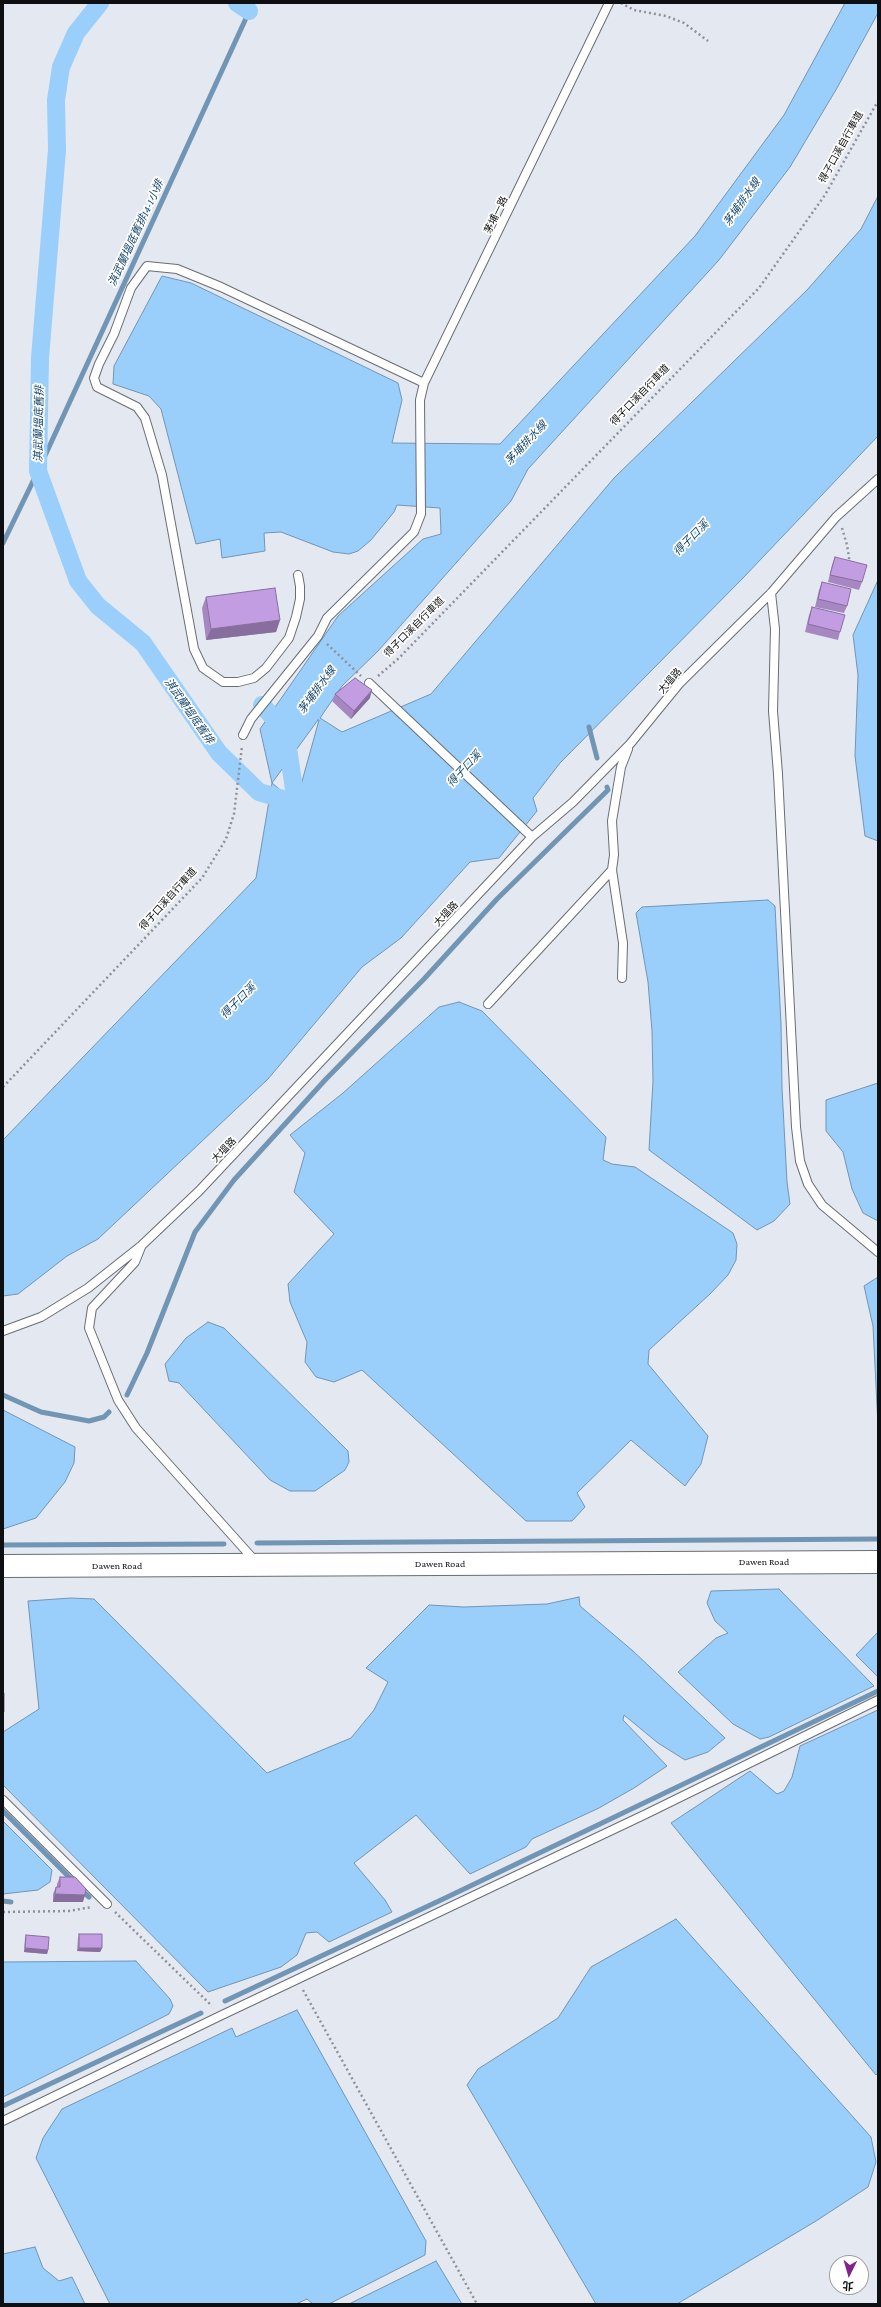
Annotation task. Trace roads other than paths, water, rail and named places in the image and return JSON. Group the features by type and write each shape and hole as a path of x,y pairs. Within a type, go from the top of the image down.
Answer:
{"street":[{"name":"Dawen Road","path":"3,1566 878,1562"}],"lane":[{"name":"茅埔一路","path":"243,736 251,719 318,636 327,618 414,532 421,514 420,400 424,383 609,3"},
{"path":"298,575 300,599 289,638 266,668 254,678 238,682 222,682 203,668 194,649 162,475 145,418 137,407 98,387 94,378 102,357 114,334 131,288 147,266 177,269 424,383"},
{"name":"大塭路","path":"3,1331 41,1317 88,1288 141,1246 205,1185 532,837 573,802 630,744 679,684 771,593 836,517 878,479"},
{"path":"771,593 775,629 773,711 779,782 796,1127 800,1160 808,1184 822,1205 878,1252"},
{"path":"369,684 532,837"},
{"path":"622,978 623,943 612,870 614,855 612,821 621,767 630,744"},
{"path":"488,1004 612,870"},
{"path":"141,1246 135,1262 92,1308 89,1328 118,1400 136,1428 258,1565"},
{"path":"3,2121 878,1700"},
{"path":"3,1800 107,1904"}],"water":[{"name":"得子口溪","path":"845,3 878,3 878,13 837,88 790,167 719,260 528,469 511,501 378,651 342,686 320,718 342,732 431,694 614,478 807,290 861,229 878,196 878,436 743,578 560,763 533,798 537,811 499,858 470,862 401,938 362,967 268,1079 98,1239 67,1256 18,1294 3,1296 3,1140 256,878 272,783 260,729 338,616 423,539 441,534 440,508 397,505 394,512 371,540 358,551 349,554 333,552 281,532 264,533 265,551 222,558 220,539 196,544 161,409 149,396 113,384 114,366 162,276 191,283 398,383 402,400 392,443 500,444 695,236 784,115","holes":["319,720 296,803 272,783"]},
{"path":"878,580 878,841 865,836 855,756 858,675 853,635"},
{"path":"768,900 775,906 781,1024 782,1088 787,1182 790,1204 774,1221 757,1230 649,1150 653,1081 652,1031 648,982 636,913 642,907"},
{"path":"459,1002 482,1011 606,1137 603,1160 612,1164 635,1167 733,1233 737,1244 736,1260 728,1275 710,1294 649,1350 648,1364 708,1436 701,1464 685,1486 631,1440 577,1493 585,1507 572,1521 526,1521 362,1370 334,1382 316,1377 305,1362 307,1342 290,1302 288,1284 334,1234 294,1192 305,1153 290,1135 343,1093 439,1007"},
{"path":"878,1083 878,1221 863,1213 852,1189 843,1152 826,1131 826,1100"},
{"path":"878,1277 878,1426 873,1326 864,1286"},
{"path":"208,1322 224,1328 348,1451 349,1462 345,1470 315,1491 290,1491 270,1480 179,1383 169,1381 165,1364 186,1338"},
{"path":"3,1410 75,1447 74,1463 65,1482 36,1518 3,1529"},
{"path":"779,1589 874,1686 769,1737 760,1739 733,1724 678,1672 716,1638 728,1633 715,1621 707,1603 711,1591"},
{"path":"579,1597 580,1606 633,1651 725,1738 708,1752 685,1760 658,1743 624,1715 623,1720 667,1766 634,1788 599,1808 532,1839 526,1847 470,1874 416,1815 354,1863 385,1900 392,1912 329,1942 317,1932 306,1933 297,1955 281,1967 208,1992 3,1785 3,1732 39,1709 28,1601 71,1598 94,1599 267,1773 351,1738 374,1710 388,1682 366,1668 429,1605 464,1607 547,1604"},
{"path":"878,1632 878,1677 856,1655"},
{"path":"878,1710 878,2073 876,2075 671,1823 750,1771 777,1794 784,1791 792,1777 800,1746"},
{"path":"3,1821 52,1870 50,1882 38,1890 3,1894"},
{"path":"676,1919 871,2137 876,2162 868,2187 816,2221 677,2304 596,2304 467,2085 478,2069 558,2018 591,1967"},
{"path":"136,1961 170,1999 173,2006 169,2014 3,2097 3,1962"},
{"path":"297,2010 426,2241 425,2255 329,2304 313,2304 307,2299 296,2304 110,2304 36,2158 43,2138 62,2109 232,2028 236,2037"},
{"path":"35,2247 43,2268 59,2281 72,2277 85,2304 3,2304 3,2254"},
{"path":"436,2261 462,2304 349,2304"}],"waterway":[{"name":"淇武蘭塭底舊排","path":"100,3 76,33 61,67 56,100 57,150 40,358 38,471 78,581 98,606 143,643 219,753 259,792 293,802"},
{"name":"淇武蘭塭底舊排","path":"237,3 249,11"},
{"name":"淇武蘭塭底舊排14-1小排","path":"3,543 38,471 253,3"},
{"path":"262,705 286,732"},
{"path":"589,727 597,758"},
{"name":"茅埔排水線","path":"286,734 296,803 305,826"},
{"path":"127,1395 147,1353 195,1232 234,1180 326,1079 424,979 497,899 608,790 607,787"},
{"path":"3,1395 41,1412 89,1421 104,1417 109,1412"},
{"path":"257,1543 878,1539"},
{"path":"3,1545 224,1544"},
{"path":"225,2001 441,1900 878,1691"},
{"path":"3,1811 73,1881"},
{"path":"81,1890 89,1897"},
{"path":"3,1901 11,1902"},
{"path":"3,2106 201,2013"}]}
